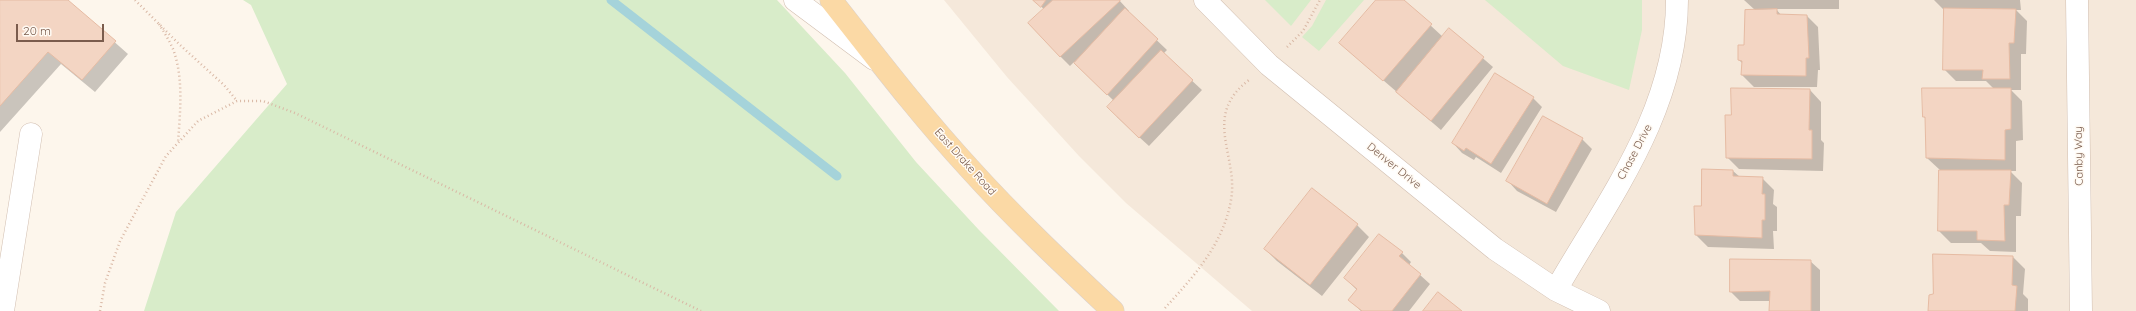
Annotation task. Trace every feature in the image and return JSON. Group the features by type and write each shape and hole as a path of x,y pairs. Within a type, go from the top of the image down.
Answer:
{"main road":[{"name":"East Drake Road","path":"831,0 882,65 969,168 1042,245 1113,311"}],"street":[{"path":"795,0 882,65"},
{"name":"Denver Drive","path":"1205,0 1269,65 1495,249 1556,290 1599,311"},
{"name":"Chase Drive","path":"1556,290 1638,150 1655,114 1667,77 1676,27 1677,0"},
{"name":"Canby Way","path":"2078,0 2081,311"},
{"path":"3,311 31,134"}],"path":[{"path":"135,0 157,20 180,46 224,85 237,101"},
{"path":"1287,47 1303,30 1320,0"},
{"path":"157,20 173,48 179,73 180,112 178,144"},
{"path":"1165,308 1192,279 1209,257 1223,228 1231,200 1232,176 1223,127 1225,111 1243,85 1253,77"},
{"path":"100,311 105,283 120,241 166,156 198,121 237,101 263,101 295,113 701,311"}],"shaded area":[{"path":"944,0 2136,0 2136,311 1252,311 1126,203 1079,156 1007,77"}],"green space":[{"path":"243,0 777,0 845,73 916,162 979,230 1059,311 144,311 176,212 287,84 251,5"},
{"path":"1265,0 1311,0 1291,26"},
{"path":"1326,0 1364,0 1319,51 1302,37 1312,26"},
{"path":"1485,0 1642,0 1642,30 1629,90 1563,66"}],"building":[{"path":"0,0 68,0 116,41 82,80 48,52 0,106"},
{"path":"1033,0 1046,0 1041,7"},
{"path":"1053,0 1120,1 1060,57 1028,23"},
{"path":"1376,0 1404,0 1432,24 1383,81 1339,43"},
{"path":"1125,8 1158,39 1107,95 1074,63"},
{"path":"1944,8 2016,9 2014,43 2009,43 2010,79 1982,79 1983,70 1943,70"},
{"path":"1777,9 1777,14 1807,15 1809,58 1806,58 1806,76 1741,75 1742,61 1738,60 1738,45 1744,45 1745,10"},
{"path":"1449,28 1484,57 1431,121 1396,92"},
{"path":"1161,50 1193,80 1139,138 1107,107"},
{"path":"1495,73 1534,97 1491,164 1466,148 1464,151 1452,143"},
{"path":"1731,88 1810,89 1809,130 1812,130 1812,159 1726,158 1725,115 1731,115"},
{"path":"1922,88 2011,88 2011,129 2005,130 2005,160 1926,158 1925,117 1923,117"},
{"path":"1543,116 1583,138 1547,204 1506,181"},
{"path":"1702,169 1733,170 1733,176 1763,177 1762,194 1765,194 1765,220 1762,220 1762,238 1695,235 1694,206 1701,206"},
{"path":"1939,170 2011,170 2009,205 2004,205 2005,241 1977,240 1977,231 1938,231"},
{"path":"1312,188 1358,224 1310,285 1264,249"},
{"path":"1379,234 1403,252 1399,256 1421,274 1392,311 1362,311 1348,300 1357,289 1344,278"},
{"path":"1933,254 2013,256 2012,285 2017,286 2015,311 1928,311 1929,295 1933,294"},
{"path":"1730,259 1811,260 1811,311 1769,311 1770,291 1730,292"},
{"path":"1438,292 1462,311 1423,311"}],"waterway":[{"path":"611,0 837,176"}]}
